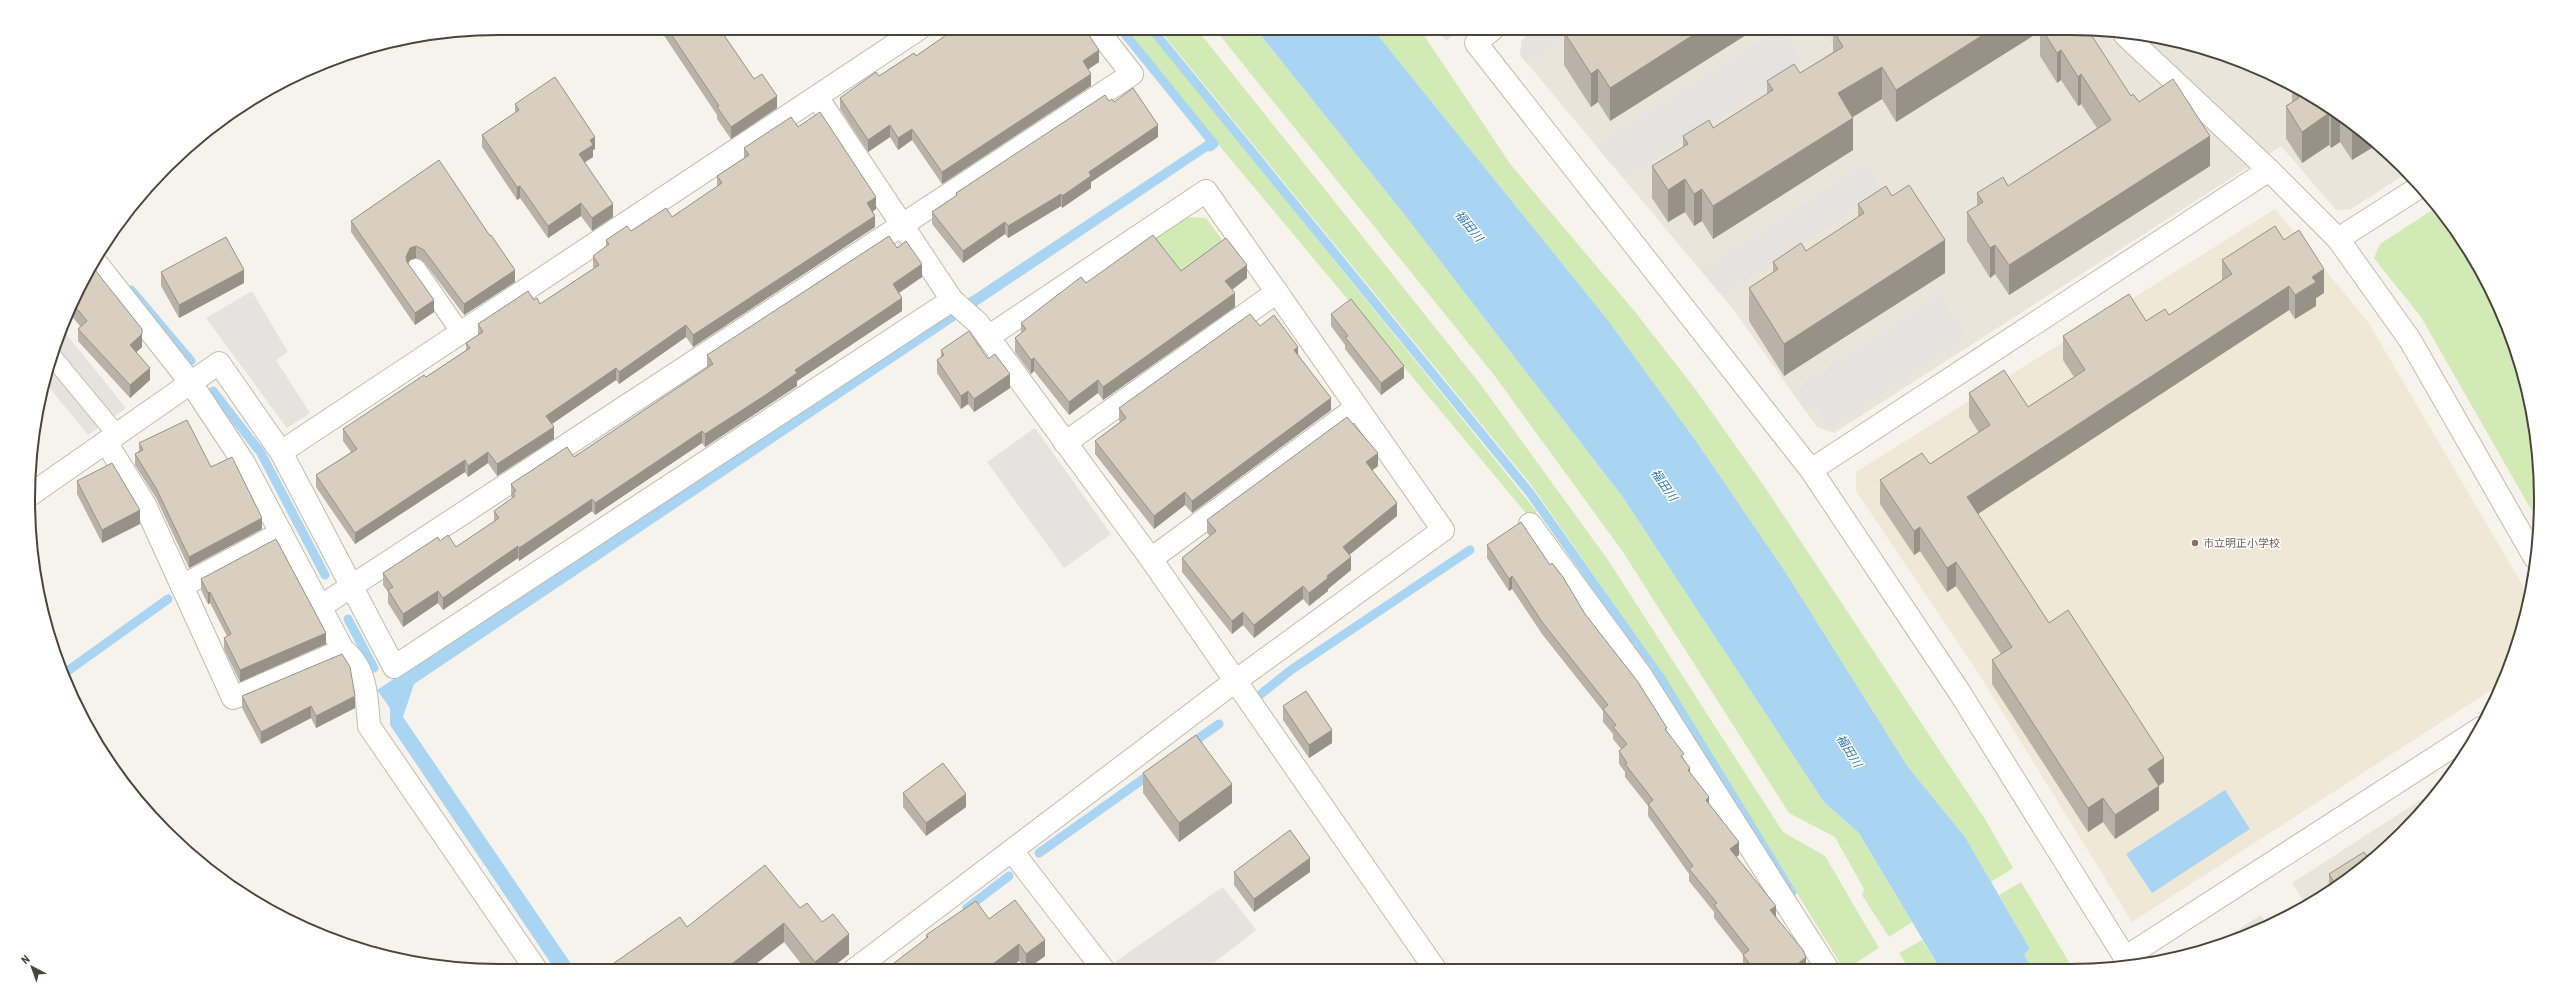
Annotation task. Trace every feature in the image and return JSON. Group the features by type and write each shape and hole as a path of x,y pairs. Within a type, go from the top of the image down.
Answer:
{"street":[{"path":"281,452 910,35"},
{"path":"320,607 1132,74 1101,35"},
{"path":"1486,35 1476,43 1811,470 1960,693 2127,960"},
{"path":"2128,39 2268,170 2338,239 2410,340 2531,551"},
{"path":"817,97 954,302 972,318 988,337 1150,559 1431,964"},
{"path":"1811,470 2268,170"},
{"path":"2338,239 2416,189"},
{"path":"862,964 1234,682 1443,530 1206,192 988,337"},
{"path":"98,265 191,383 244,463 343,650 352,656 366,687 369,726 532,964"},
{"path":"1065,443 1276,292"},
{"path":"366,687 394,666 954,302"},
{"path":"35,491 219,363 281,452 394,666"},
{"path":"1150,559 1357,407"},
{"path":"111,438 145,505 233,698 343,650"},
{"path":"1530,524 1640,674 1824,964"},
{"path":"182,586 281,533"},
{"path":"2131,960 2470,735"},
{"path":"1012,851 1098,964"}],"lane":[{"path":"416,268 460,333"},
{"path":"56,361 111,438"}],"shaded area":[{"path":"1441,35 1453,35 1446,41"},
{"path":"1528,35 2070,35 2130,39 2190,51 2247,70 2275,83 2328,113 2376,150 2403,176 2351,209 2336,210 2281,146 1834,433 1817,427 1733,309 1520,55 1522,40"},
{"path":"1528,35 1570,35 1526,63 1520,55 1522,40"},
{"path":"1770,35 1785,35 1804,64 1624,179 1596,146"},
{"path":"1826,35 1846,35 1832,44"},
{"path":"1865,164 1883,192 1723,296 1701,271"},
{"name":"市立明正小学校","path":"2275,209 2368,322 2525,590 2509,649 2494,688 2132,922 1979,674 1856,491 1856,472"},
{"path":"252,291 288,352 276,360 310,413 287,428 206,318"},
{"path":"1939,295 1967,337 1832,428 1815,406 1806,412 1792,392"},
{"path":"66,334 126,408 88,435 49,387"},
{"path":"1035,428 1111,534 1064,568 987,462"},
{"path":"2427,796 2398,828 2376,849 2328,886 2304,901 2292,883"},
{"path":"1223,887 1256,930 1212,964 1112,964"},
{"path":"2261,915 2265,921 2247,929 2230,935"}],"green space":[{"path":"1131,35 1153,35 1537,512 1530,518 1218,144"},
{"path":"1164,35 1202,35 1481,385 1608,560 1783,832 1825,856 1879,948 1854,964 1841,964 1663,675 1532,486"},
{"path":"1220,35 1261,35 1400,209 1622,496 1824,802 1859,833 1912,922 1889,937 1862,895 1864,889 1835,837 1789,813 1623,552 1494,375"},
{"path":"1378,35 1424,35 1511,165 1636,313 1696,390 1764,486 1985,819 2013,868 1991,882 1965,837 1908,767 1786,573 1696,441 1607,319"},
{"path":"2432,210 2456,241 2472,267 2499,322 2518,379 2530,439 2533,469 2534,514 2421,317 2374,258 2380,244"},
{"path":"1183,217 1206,218 1226,245 1183,278 1153,239"},
{"path":"2021,882 2070,964 2029,964 2024,954 2030,949 1999,895"},
{"path":"1922,940 1937,964 1906,964 1899,953"}],"water":[{"name":"福田川","path":"1261,35 1378,35 1607,319 1696,441 1786,573 1908,767 1965,837 2030,949 2024,954 2029,964 1937,964 1859,833 1824,802 1622,496 1400,209"},
{"path":"1212,137 1218,144 414,684 403,717 571,964 551,964 390,725 390,708 377,690"},
{"path":"2225,790 2250,829 2152,893 2126,854"}],"building":[{"path":"672,35 724,35 754,79 762,74 777,96 731,127 717,107 719,106"},
{"path":"946,35 1089,35 1099,50 1083,61 1091,74 942,172 912,129 898,138 890,125 868,140 840,98 876,72 879,76 914,53 916,56"},
{"path":"1566,35 1693,35 1610,88 1598,69 1591,74"},
{"path":"1836,35 1983,35 1896,90 1882,67 1838,93 1853,118 1713,206 1702,189 1694,194 1685,179 1668,190 1652,166 1688,144 1683,136 1709,120 1713,128 1773,90 1767,81 1794,64 1800,73 1843,47"},
{"path":"2045,35 2092,36 2131,96 2133,94 2139,102 2173,79 2210,136 2009,265 1995,245 1990,248 1967,212 1983,202 1977,193 2003,177 2008,186 2111,120 2081,74 2078,77 2061,50 2057,53"},
{"path":"555,77 595,137 590,140 593,145 579,154 613,204 592,218 581,203 548,226 520,186 517,187 482,135 519,110 515,104"},
{"path":"1133,88 1158,125 1089,172 1091,176 1062,196 1061,194 1008,226 1005,222 963,251 932,212 957,195 956,193 1105,95 1109,101 1112,99 1114,102"},
{"path":"2297,94 2328,113 2302,132 2286,106 2299,98"},
{"path":"820,112 876,197 867,203 875,216 693,335 686,325 619,372 616,368 546,416 554,427 497,464 488,452 468,466 465,460 355,533 316,475 357,449 343,429 424,375 426,377 470,348 466,343 483,332 478,324 528,291 534,300 537,298 540,304 599,265 593,256 609,244 606,240 627,226 631,231 666,208 672,217 722,183 717,176 749,155 744,148 791,117 798,127"},
{"path":"439,160 490,236 491,235 515,270 464,304 424,250 416,246 410,248 406,257 407,262 434,300 415,313 351,221"},
{"path":"1909,185 1945,240 1784,344 1749,288 1778,269 1773,262 1801,243 1806,251 1864,213 1858,204 1886,186 1892,196"},
{"path":"2275,226 2284,240 2299,230 2324,269 2312,277 2316,282 2295,295 2289,286 1967,497 2049,623 2068,610 2164,758 2148,769 2159,786 2115,815 2103,798 2088,808 1992,660 2012,647 1956,562 1947,568 1920,527 1914,531 1880,480 1922,453 1930,464 1990,425 1969,393 2004,370 2028,407 2085,370 2063,336 2129,294 2146,321 2165,309 2169,315 2232,274 2222,260"},
{"path":"1153,235 1181,271 1226,238 1247,265 1225,281 1235,293 1103,387 1098,380 1069,402 1034,358 1031,360 1015,338 1026,329 1021,323 1081,277 1086,283"},
{"path":"889,236 897,248 906,241 922,264 893,284 902,298 795,370 797,373 767,394 705,434 702,431 595,503 592,499 519,548 518,546 443,598 438,591 403,614 388,590 393,587 383,573 438,537 440,541 448,535 456,547 499,518 494,511 515,496 513,493 516,491 511,484 567,447 574,457 713,364 707,355"},
{"path":"226,237 244,270 179,305 161,272"},
{"path":"95,270 142,329 142,334 130,345 150,368 130,385 78,329 87,321 76,308"},
{"path":"1351,299 1404,366 1381,383 1345,337 1348,336 1331,314"},
{"path":"1250,314 1260,326 1274,315 1298,347 1294,350 1331,398 1192,501 1185,492 1154,516 1095,441 1126,418 1119,408"},
{"path":"969,331 988,359 995,354 1010,374 974,399 968,391 961,396 937,360 944,355 941,350"},
{"path":"1347,417 1378,453 1366,462 1397,503 1343,547 1351,557 1309,593 1303,586 1254,625 1243,612 1232,621 1182,558 1216,531 1207,520"},
{"path":"187,420 211,467 232,457 262,518 189,557 156,488 135,454 143,450 139,443"},
{"path":"112,463 140,510 102,530 77,481"},
{"path":"1521,522 1550,565 1552,563 1563,577 1585,614 1638,682 1667,728 1665,729 1684,754 1681,756 1690,768 1688,770 1709,797 1706,800 1739,842 1730,849 1776,906 1770,910 1803,950 1806,957 1798,964 1750,964 1743,955 1749,950 1714,905 1717,903 1689,869 1693,866 1648,804 1653,800 1625,764 1627,763 1619,751 1627,744 1613,727 1616,725 1603,709 1608,705 1542,622 1512,576 1509,579 1487,545"},
{"path":"276,539 326,633 240,670 224,638 231,634 210,592 208,593 201,579"},
{"path":"342,654 350,667 355,696 316,716 311,706 261,732 242,696"},
{"path":"1306,691 1332,730 1309,745 1283,706"},
{"path":"1196,735 1232,784 1179,823 1143,773"},
{"path":"943,763 966,794 926,823 903,793"},
{"path":"1290,830 1310,858 1254,899 1234,872"},
{"path":"2364,852 2367,856 2334,882 2329,874"},
{"path":"765,865 800,908 807,903 822,922 833,914 849,934 815,962 784,923 732,964 614,963 680,917 687,927"},
{"path":"1015,900 1045,940 1026,954 1019,944 993,964 893,964 928,937 926,935 976,901 989,919"}],"waterway":[{"path":"1126,35 1214,144 1210,147"},
{"path":"1157,35 1530,493 1662,680 1792,893"},
{"path":"131,290 191,361"},
{"path":"213,391 261,453 325,575"},
{"path":"1261,694 1291,670 1470,550"},
{"path":"68,671 168,599"},
{"path":"348,619 374,668"},
{"path":"1189,745 1219,724"},
{"path":"1039,853 1153,772"},
{"path":"967,908 1009,876"}],"place":[{"name":"市立明正小学校","path":"2195,543"}]}
